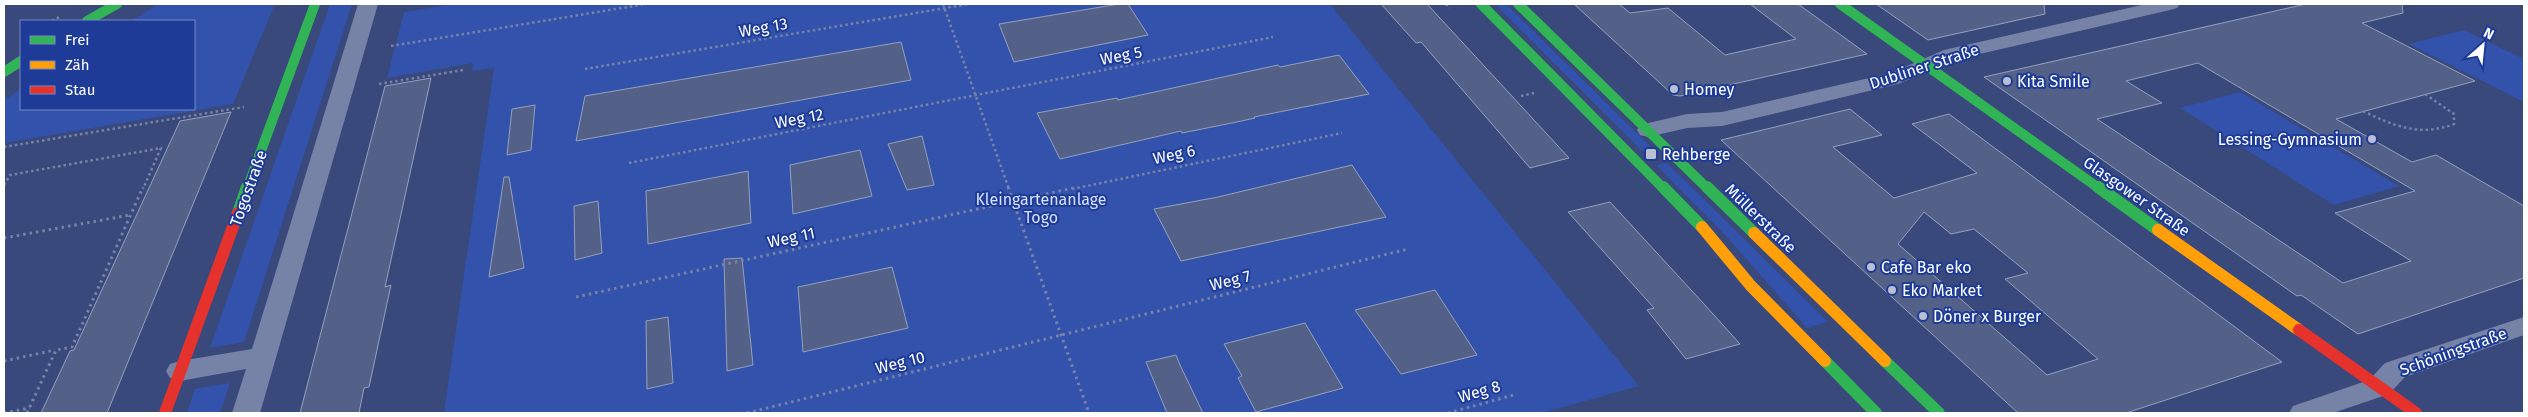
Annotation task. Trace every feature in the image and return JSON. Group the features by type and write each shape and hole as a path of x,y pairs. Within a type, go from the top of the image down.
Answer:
{"street":[{"path":"89,20 117,4"},
{"name":"Togostraße","path":"165,413 314,4"},
{"path":"246,413 368,4"},
{"path":"1481,4 1696,220 1751,286 1876,413"},
{"name":"Müllerstraße","path":"1518,4 1939,413"},
{"name":"Glasgower Straße","path":"1840,4 2416,413"},
{"name":"Dubliner Straße","path":"1648,130 1687,121 1722,119 1898,78 1951,54 2170,4"},
{"path":"4,72 20,62"},
{"name":"Schöningstraße","path":"2303,413 2379,387 2395,370 2524,326"},
{"path":"180,372 263,356"}],"path":[{"path":"391,46 646,4"},
{"name":"Weg 13","path":"586,69 943,6 969,4"},
{"path":"1446,4 1450,8"},
{"path":"943,6 1088,413"},
{"name":"Weg 5","path":"974,95 1273,37"},
{"path":"379,84 463,70"},
{"path":"1521,96 1534,93"},
{"path":"2363,111 2397,127 2422,133 2441,130 2454,124 2454,114 2425,94"},
{"name":"Weg 12","path":"629,163 974,95"},
{"path":"4,147 244,107"},
{"name":"Weg 6","path":"1012,201 1342,133"},
{"path":"4,185 10,175 161,148 72,347 4,361"},
{"name":"Weg 11","path":"576,297 1012,201"},
{"path":"4,238 131,215"},
{"name":"Weg 7","path":"1059,335 1408,249"},
{"name":"Weg 10","path":"747,413 1059,335"},
{"path":"27,413 56,350"},
{"name":"Weg 8","path":"1448,413 1516,394"},
{"path":"4,413 30,408"}],"green space":[{"path":"159,4 275,4 233,104 4,143 4,100 20,90 20,110 195,110 195,20 133,20"},
{"path":"330,4 352,4 244,342 210,348"},
{"name":"Kleingartenanlage Togo","path":"454,4 1330,4 1639,386 1542,413 444,413 494,68 472,71 473,63 387,78 404,12"},
{"path":"1495,4 1506,4 1653,149 1642,151"},
{"path":"2464,30 2524,59 2524,102 2409,44"},
{"path":"2240,92 2399,186 2334,205 2180,108"},
{"path":"1667,163 1828,322 1807,328 1728,238 1656,165"},
{"path":"230,383 220,413 187,413 195,389"}],"building":[{"path":"1128,4 1148,35 1014,62 999,24"},
{"path":"1381,4 1427,4 1569,158 1530,168 1421,42 1416,43"},
{"path":"1574,4 1619,4 1630,13 1668,8 1725,55 1796,39 1750,4 1798,4 1867,54 1680,96 1673,95"},
{"path":"1876,4 2044,4 2045,14 1928,40"},
{"path":"2306,4 2402,4 2403,13 2362,23 2475,81 2336,119 2412,162 2436,155 2524,206 2524,278 2358,334 2301,295 2297,296 1984,77","holes":["2198,63 2415,191 2335,213 2411,261 2343,283 2097,119 2162,103 2126,81"]},
{"path":"901,42 911,80 576,141 585,96"},
{"path":"1339,55 1369,94 1182,133 1181,131 1060,159 1037,113 1117,98 1118,100 1278,65 1280,67"},
{"path":"431,78 385,287 391,285 369,387 364,388 359,413 300,413 385,86"},
{"path":"535,105 531,150 507,155 512,109"},
{"path":"1850,109 1882,135 1833,147 1894,198 1977,173 1912,124 1949,114 2282,362 2126,413 2018,413 1721,140","holes":["1924,212 1951,234 1974,229 2028,273 2005,279 2098,359 2047,375 1898,244"]},
{"path":"231,112 107,413 41,413 70,351 74,350 180,121"},
{"path":"922,136 934,185 907,190 888,144"},
{"path":"860,150 872,196 793,214 790,165"},
{"path":"1352,165 1386,217 1181,261 1154,209 1218,197"},
{"path":"748,171 751,223 648,244 646,191"},
{"path":"504,177 509,177 524,268 489,277"},
{"path":"598,201 602,253 575,260 574,206"},
{"path":"1610,202 1740,344 1686,359 1647,310 1654,308 1568,212"},
{"path":"742,258 753,365 727,371 724,259"},
{"path":"892,267 908,328 803,352 798,287"},
{"path":"1435,290 1477,355 1401,374 1355,310"},
{"path":"668,317 673,383 647,389 646,321"},
{"path":"1305,323 1343,388 1256,412 1238,378 1242,376 1224,344"},
{"path":"1176,355 1203,413 1167,413 1146,362"}],"traffic: fast":[{"path":"89,20 117,4"},
{"path":"238,213 315,4"},
{"path":"1481,4 1702,227"},
{"path":"1518,4 1754,233"},
{"path":"1840,4 2158,230"},
{"path":"4,72 20,62"},
{"path":"1825,361 1876,413"},
{"path":"1885,361 1939,413"}],"traffic: slow":[{"path":"1702,227 1751,286 1825,361"},
{"path":"2158,230 2299,330"},
{"path":"1754,233 1885,361"}],"traffic: jam":[{"path":"165,413 238,213"},
{"path":"2299,330 2416,413"}],"place":[{"name":"Kita Smile","path":"2007,81"},
{"name":"Homey","path":"1674,89"},
{"name":"Lessing-Gymnasium","path":"2372,139"},
{"name":"Rehberge","path":"1651,154"},
{"name":"Cafe Bar eko","path":"1871,267"},
{"name":"Eko Market","path":"1892,290"},
{"name":"Döner x Burger","path":"1923,316"}]}
